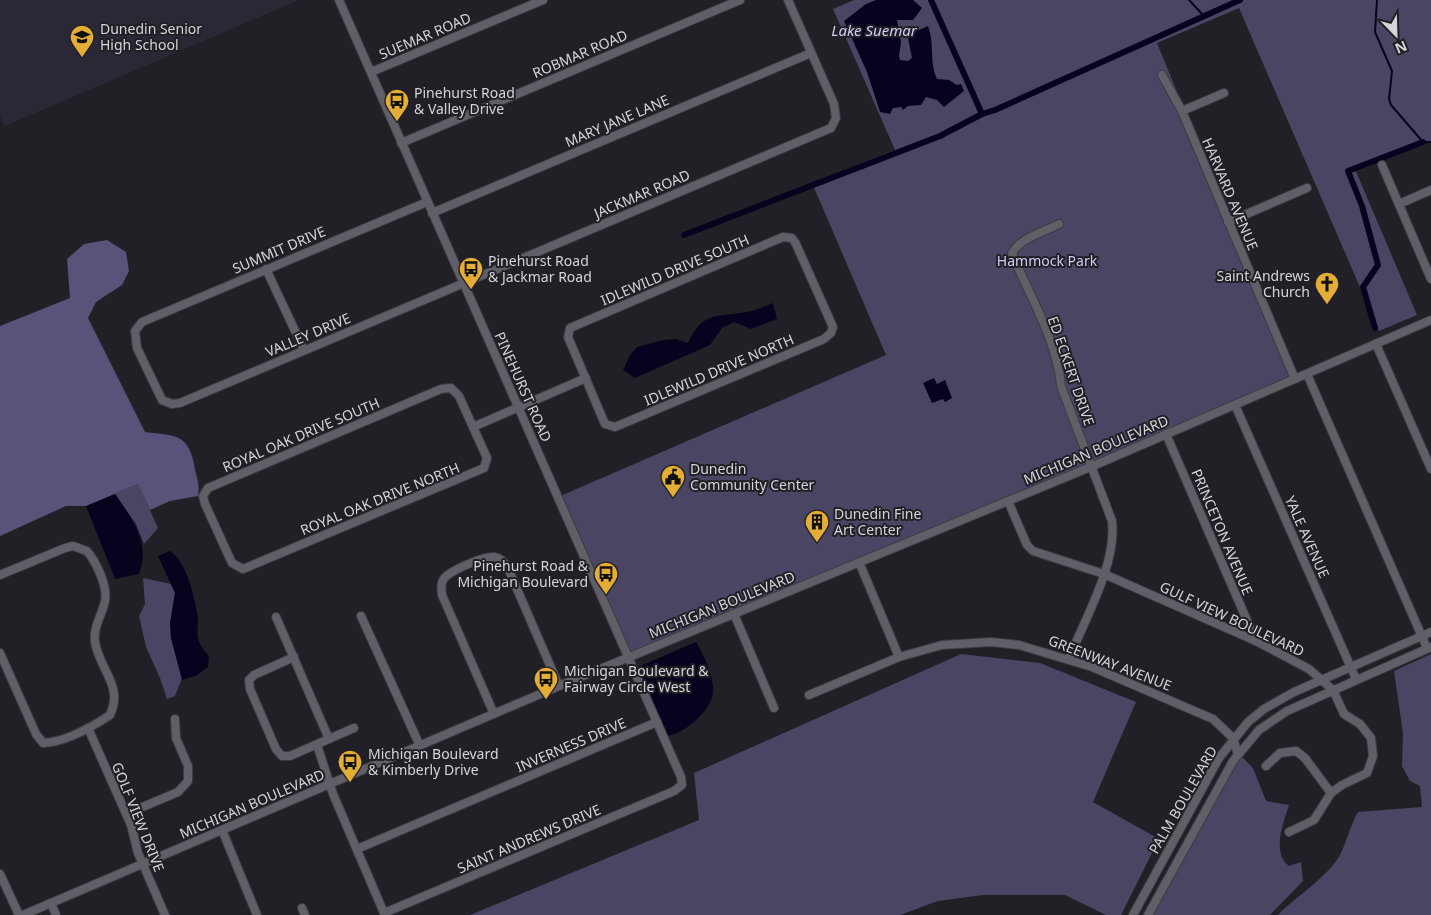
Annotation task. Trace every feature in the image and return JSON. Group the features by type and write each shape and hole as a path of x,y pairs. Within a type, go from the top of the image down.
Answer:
{"street":[{"name":"SUEMAR ROAD","path":"371,72 544,0"},
{"name":"ROBMAR ROAD","path":"401,143 740,0"},
{"path":"788,0 811,53"},
{"name":"PINEHURST ROAD","path":"342,1 401,143 657,722 681,777 682,785"},
{"name":"JACKMAR ROAD","path":"463,283 831,128 836,118 834,104 811,53"},
{"name":"MARY JANE LANE","path":"432,213 811,53"},
{"name":"HARVARD AVENUE","path":"1162,75 1182,111 1295,379"},
{"path":"1182,111 1224,93"},
{"path":"1382,165 1431,279"},
{"path":"1228,222 1307,188"},
{"path":"1399,204 1431,190"},
{"name":"SUMMIT DRIVE","path":"162,400 137,348 135,331 142,322 427,202"},
{"name":"ED ECKERT DRIVE","path":"1059,224 1021,243 1014,249 1012,254 1053,348 1059,367 1061,386 1093,466"},
{"name":"IDLEWILD DRIVE SOUTH","path":"586,378 568,337 570,328 783,238 792,238 833,327 831,334"},
{"path":"266,269 304,350"},
{"name":"VALLEY DRIVE","path":"162,400 172,404 180,403 463,283"},
{"name":"MICHIGAN BOULEVARD","path":"21,915 559,686 1093,466 1431,320"},
{"name":"IDLEWILD DRIVE NORTH","path":"586,378 605,424 615,427 824,339 831,334"},
{"path":"1376,344 1431,469"},
{"path":"1306,374 1429,648"},
{"path":"473,427 586,378"},
{"name":"ROYAL OAK DRIVE SOUTH","path":"242,569 232,563 205,504 203,496 208,488 446,388 451,388 459,396 473,427"},
{"name":"YALE AVENUE","path":"1235,404 1356,679"},
{"name":"ROYAL OAK DRIVE NORTH","path":"242,569 478,472 484,468 486,458 473,427"},
{"name":"PRINCETON AVENUE","path":"1166,434 1256,640"},
{"path":"1069,659 1104,574 1114,535 1112,521 1093,466"},
{"name":"GULF VIEW BOULEVARD","path":"1008,501 1027,545 1033,551 1104,574 1256,640 1309,669 1334,690 1344,714 1367,730 1373,744 1373,756 1367,773 1331,792"},
{"path":"0,575 72,546 87,551 92,557 103,586 105,600 96,629 96,644 115,697 110,715 88,728 56,741 43,743 36,734 0,653"},
{"path":"494,714 442,595 441,586 447,575 481,560 495,558 502,560 559,686"},
{"path":"859,562 900,657"},
{"path":"734,614 774,708"},
{"path":"361,616 420,746"},
{"path":"276,617 330,739"},
{"name":"PALM BOULEVARD","path":"1133,915 1219,758 1233,738 1264,709 1321,680 1431,632"},
{"name":"GREENWAY AVENUE","path":"809,695 900,657 942,645 991,642 1019,645 1069,659 1143,688 1213,719 1233,738"},
{"name":"PALM BOULEVARD","path":"1148,915 1238,755 1259,730 1275,718 1356,679 1429,648"},
{"path":"294,657 254,674 249,680 250,689 276,750 282,756 290,756 354,728"},
{"path":"126,814 178,792 188,781 188,766 176,738 175,719"},
{"name":"INVERNESS DRIVE","path":"357,849 657,722"},
{"name":"GOLF VIEW DRIVE","path":"88,728 126,814 142,863 165,915"},
{"path":"1233,738 1238,755"},
{"path":"316,745 329,784 357,849"},
{"path":"1266,766 1280,754 1296,751 1305,758 1331,792 1314,820 1289,832"},
{"name":"SAINT ANDREWS DRIVE","path":"357,849 384,913 674,791 682,785"},
{"path":"222,830 257,915"},
{"path":"0,874 21,915"},
{"path":"1155,874 1167,881"},
{"path":"51,903 56,915"}],"shaded area":[{"name":"Dunedin Senior High School","path":"0,0 299,0 5,126 0,116"},
{"path":"107,240 126,252 129,271 122,285 96,302 88,318 145,432 165,434 179,438 189,449 198,482 198,496 170,501 150,510 138,484 87,506 66,506 0,536 0,326 70,298 67,259 84,244"}],"green space":[{"name":"Hammock Park","path":"854,0 1431,0 1431,142 1423,142 1355,169 1417,315 1379,331 1239,8 1157,43 1295,379 628,658 558,497 886,355 812,183 895,150 833,9"},
{"path":"138,484 158,528 144,544 136,524 115,494"},
{"path":"143,578 171,584 175,593 170,623 171,638 182,678 175,696 167,699 146,647 139,616 145,604"},
{"path":"961,654 1040,663 1136,702 1093,802 1159,839 1121,915 1106,915 1065,895 983,895 938,901 900,915 470,915 699,820 694,773"},
{"path":"1431,654 1431,915 1278,915 1335,863 1358,812 1422,807 1420,786 1410,781 1402,766 1403,733 1394,671"},
{"path":"1241,756 1253,768 1266,801 1289,805 1280,837 1281,853 1289,866 1301,862 1303,881 1270,915 1152,915"}],"water":[{"name":"Lake Suemar","path":"876,0 913,0 922,8 913,20 897,20 901,42 899,56 900,60 908,61 912,58 908,38 912,33 928,26 933,66 937,79 949,80 957,85 961,84 964,91 944,107 937,100 926,97 921,105 908,106 903,110 901,107 893,108 890,114 880,112 867,72 844,21 866,4"},
{"path":"773,303 777,319 751,329 734,322 722,328 710,345 635,378 623,370 630,355 637,347 663,340 676,339 688,343 693,333 705,320 712,317 757,310"},
{"path":"934,378 937,384 945,380 952,398 945,402 943,399 932,403 923,383"},
{"path":"115,494 138,531 143,552 139,574 115,579 86,506"},
{"path":"170,551 181,563 189,580 198,617 197,633 202,647 209,656 208,667 196,676 182,680 171,638 170,623 175,593 158,556"},
{"path":"696,642 705,659 712,681 713,693 711,700 702,714 688,727 673,735 666,736 638,667"}],"waterway":[{"path":"931,0 982,114"},
{"path":"1189,0 1204,16"},
{"path":"684,235 940,136 982,114 995,110 1240,0"},
{"path":"1377,0 1375,32 1392,71 1389,99 1391,105 1423,142 1431,142"},
{"path":"1375,328 1363,287 1378,265 1362,206 1348,171 1423,142"}],"place":[{"name":"Dunedin Senior High School","path":"82,58"},
{"name":"Pinehurst Road & Valley Drive","path":"397,122"},
{"name":"Pinehurst Road & Jackmar Road","path":"471,290"},
{"name":"Saint Andrews Church","path":"1327,305"},
{"name":"Dunedin Community Center","path":"673,498"},
{"name":"Dunedin Fine Art Center","path":"817,543"},
{"name":"Pinehurst Road & Michigan Boulevard","path":"606,595"},
{"name":"Michigan Boulevard & Fairway Circle West","path":"546,700"},
{"name":"Michigan Boulevard & Kimberly Drive","path":"350,783"}]}
